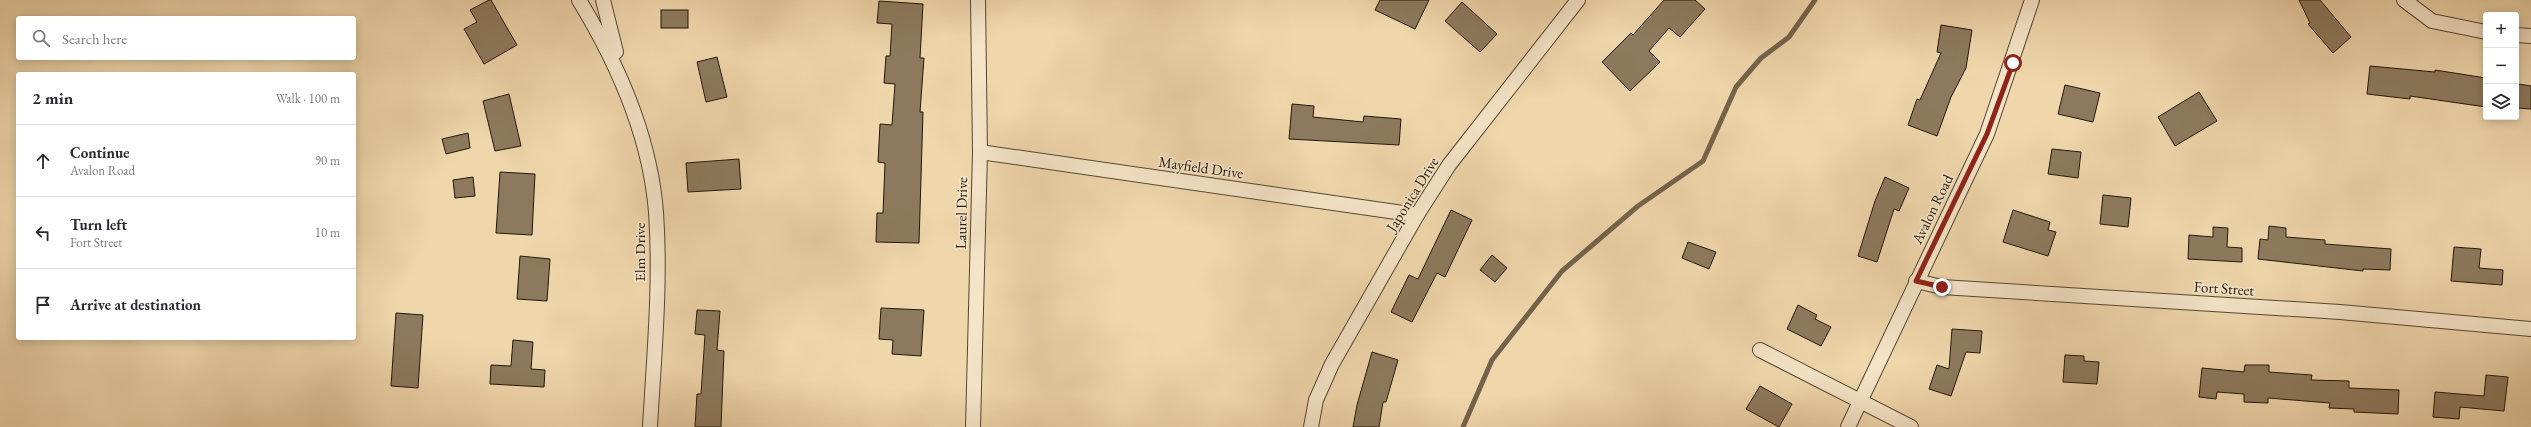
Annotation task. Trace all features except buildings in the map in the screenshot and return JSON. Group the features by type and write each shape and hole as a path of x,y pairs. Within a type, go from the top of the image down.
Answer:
{"street":[{"name":"Elm Drive","path":"579,0 604,41 623,80"},
{"name":"Elm Drive","path":"603,0 623,80 648,167 656,212 656,319 650,427"},
{"name":"Laurel Drive","path":"973,427 980,152 978,0"},
{"name":"Japonica Drive","path":"1311,427 1316,400 1332,364 1417,215 1449,164 1577,0"},
{"name":"Avalon Road","path":"1848,427 1987,134 2032,0"},
{"path":"2404,0 2432,21 2483,31"},
{"path":"2519,34 2531,36"},
{"name":"Mayfield Drive","path":"980,152 1417,215"},
{"name":"Fort Street","path":"1916,281 1942,287 2340,312 2531,329"},
{"path":"1760,350 1911,427"}],"waterway":[{"path":"1463,427 1492,360 1562,271 1638,206 1703,161 1736,87 1761,58 1789,37 1815,0"}],"route":[{"path":"1942,287 1916,281 1987,134 2013,63"}]}
